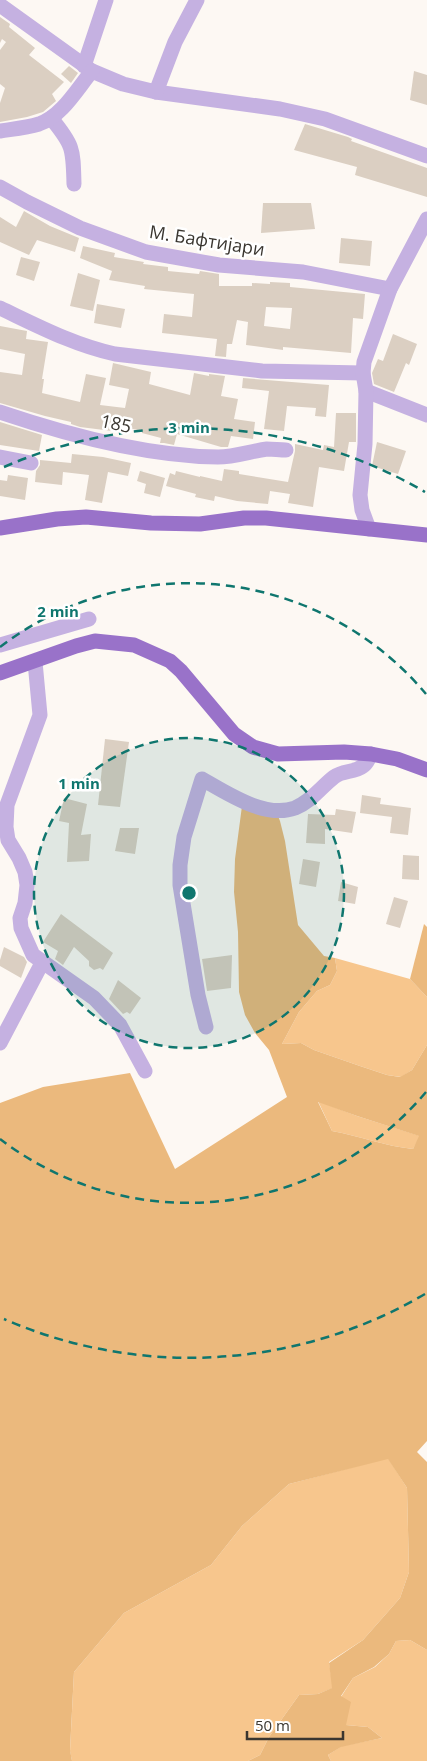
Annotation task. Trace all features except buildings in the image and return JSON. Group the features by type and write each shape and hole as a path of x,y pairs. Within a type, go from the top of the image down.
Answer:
{"main road":[{"path":"0,528 58,519 86,517 151,523 200,524 244,518 266,518 427,535"},
{"path":"0,673 95,641 134,645 170,661 203,696 234,734 253,748 278,754 357,752 397,759 427,770"}],"street":[{"path":"0,131 24,128 41,123 59,111 88,68 106,0"},
{"path":"156,92 176,42 197,0"},
{"path":"0,5 88,68 123,84 156,92 280,109 325,119 427,156"},
{"path":"51,118 67,137 73,152 74,184"},
{"name":"М. Бафтијари","path":"0,187 80,228 146,252 219,265 303,272 390,289"},
{"path":"370,529 362,510 360,495 365,444 366,392 363,372 367,353 390,289 427,219"},
{"path":"0,308 72,342 94,350 115,354 262,371 363,372"},
{"path":"366,392 427,416"},
{"name":"185","path":"0,412 44,427 117,444 166,452 218,457 267,450 286,450"},
{"path":"0,457 31,463"},
{"path":"0,645 89,619"},
{"path":"30,636 38,660 40,715 7,805 6,827 8,840 19,858 26,879 25,903 20,918 21,928 33,955 94,998 120,1025 145,1071"},
{"path":"206,1027 198,995 180,885 180,865 184,837 202,779 259,808 279,810 295,808 319,793 336,775 364,766 372,754"},
{"path":"0,1043 42,963"}],"shaded area":[{"path":"242,806 278,816 285,841 298,925 324,956 335,958 337,971 330,985 317,991 299,1012 282,1044 301,1043 314,1050 360,1066 387,1075 400,1077 412,1070 427,1045 427,1441 417,1452 427,1462 427,1650 410,1640 396,1641 389,1654 374,1667 353,1678 341,1696 351,1702 346,1725 368,1727 382,1738 341,1747 328,1755 331,1761 248,1761 260,1755 269,1737 299,1695 318,1694 332,1688 329,1663 363,1640 400,1598 409,1572 407,1488 388,1459 289,1484 242,1526 211,1565 124,1613 74,1672 70,1750 72,1761 0,1761 0,1103 43,1087 130,1073 175,1169 287,1097 269,1050 255,1033 245,1015 239,992 238,932 234,892 235,859","holes":["318,1102 419,1136 413,1149 392,1146 332,1131"]},
{"path":"424,924 427,927 427,997 410,979"},
{"path":"335,958 410,979 427,997 427,1045 412,1070 401,1077 387,1075 360,1066 314,1050 301,1043 282,1044 299,1012 317,991 330,985 337,971"},
{"path":"318,1101 357,1116 420,1136 413,1149 392,1146 332,1131"},
{"path":"388,1458 407,1488 409,1572 400,1598 363,1640 329,1662 333,1688 318,1694 299,1695 269,1737 260,1755 248,1761 72,1761 70,1751 74,1672 124,1613 211,1565 242,1526 289,1484"},
{"path":"410,1640 427,1650 427,1761 331,1761 328,1755 342,1746 382,1738 368,1727 346,1725 341,1697 353,1678 375,1667 389,1654 396,1641"}]}
